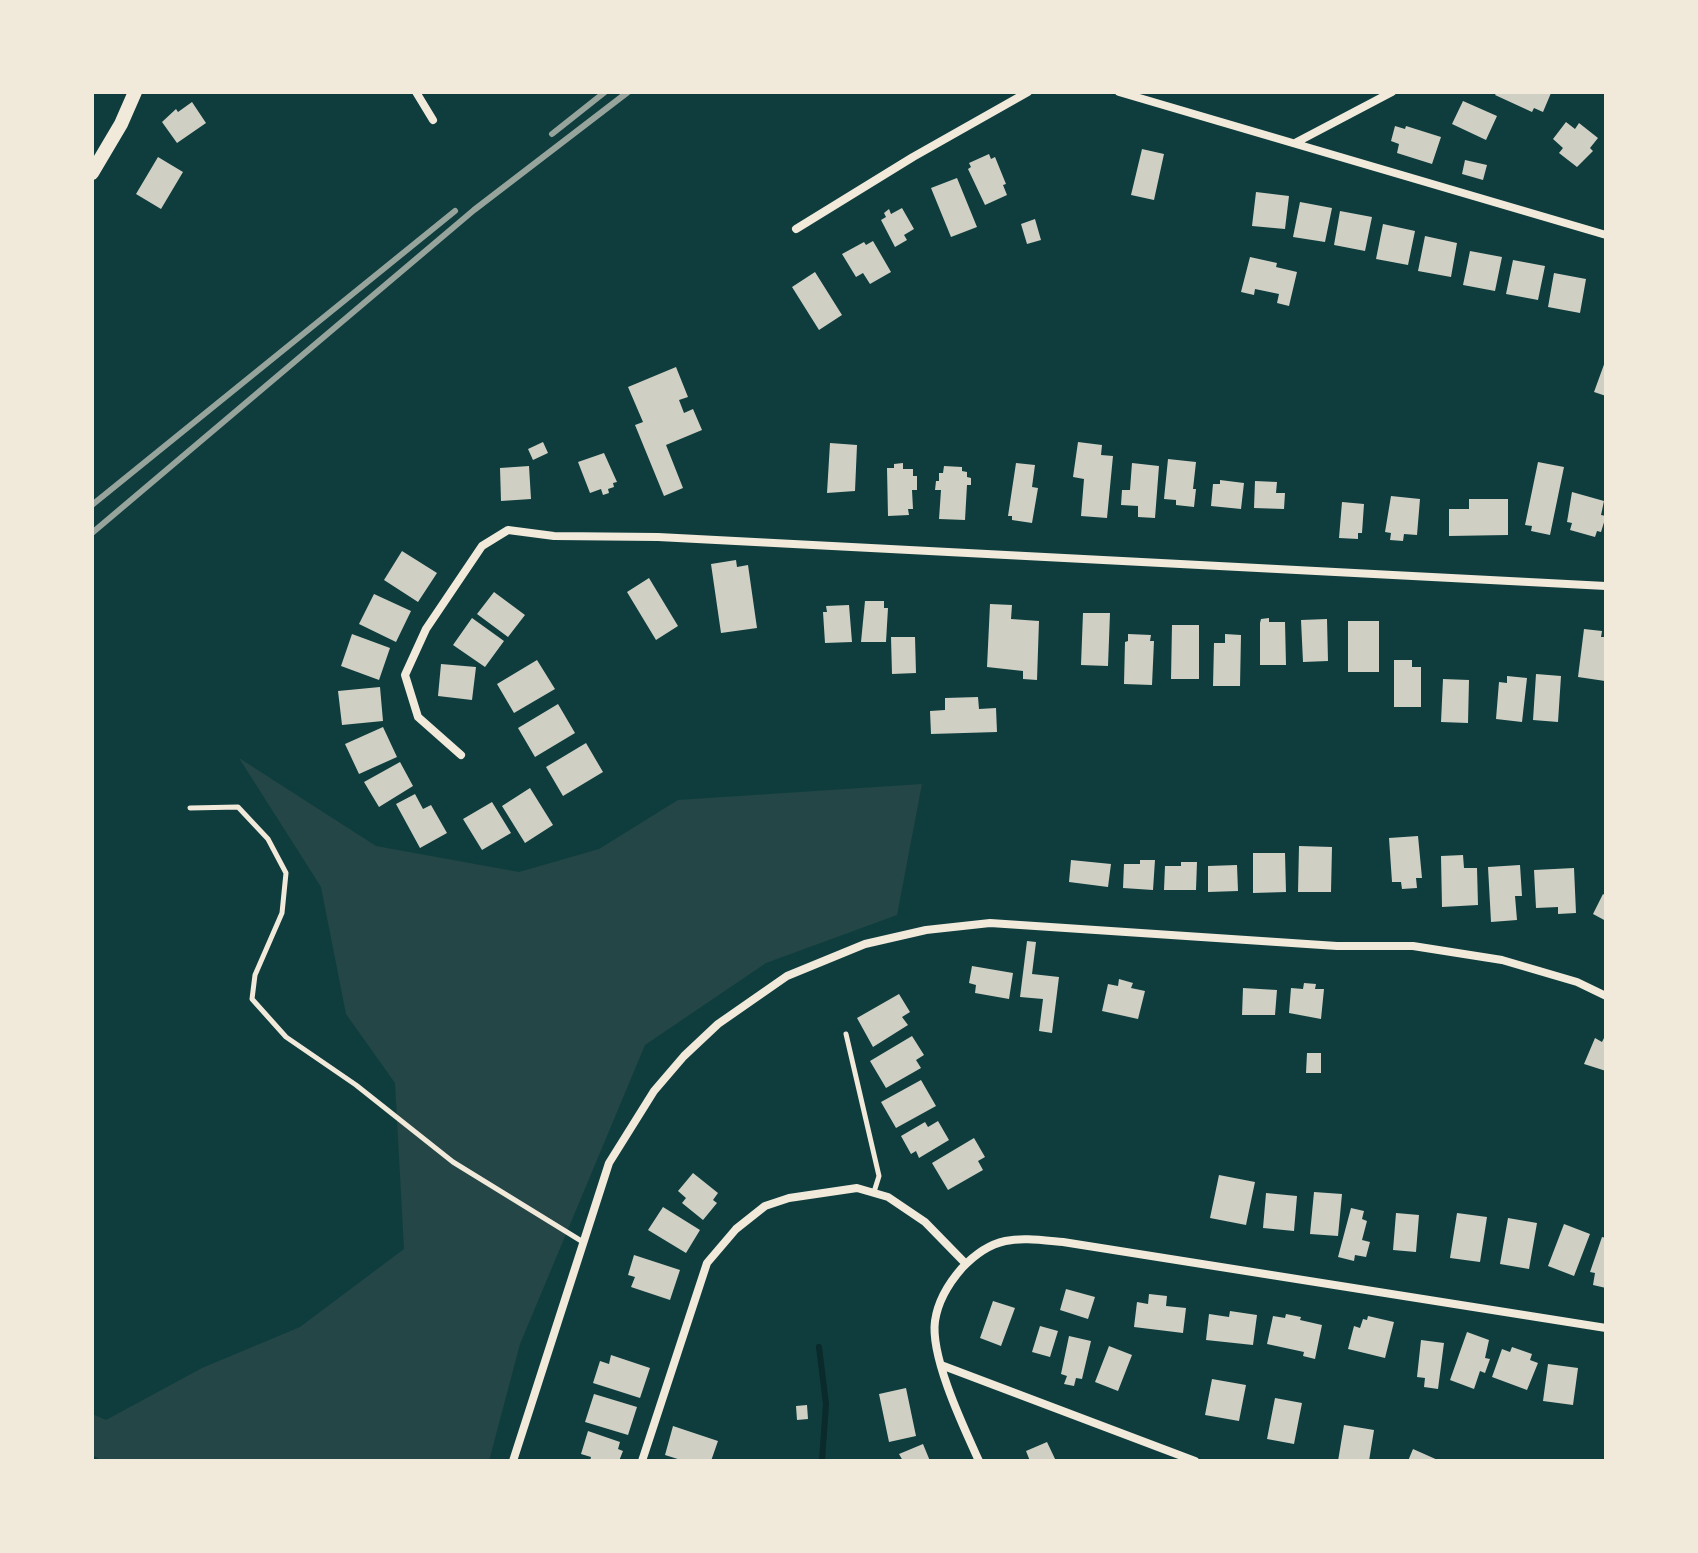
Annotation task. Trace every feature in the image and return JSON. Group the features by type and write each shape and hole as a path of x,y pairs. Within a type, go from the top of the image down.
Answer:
{"street":[{"path":"92,173 121,124 135,92"},
{"path":"416,92 433,120"},
{"path":"796,229 913,157 1028,92"},
{"path":"1119,92 1606,235"},
{"path":"1295,143 1392,92"},
{"path":"461,755 418,717 405,675 426,629 482,546 508,530 554,536 658,537 1606,586"},
{"path":"513,1461 609,1163 654,1091 684,1056 718,1024 787,976 865,944 926,930 990,923 1337,946 1413,946 1502,960 1577,982 1606,996"},
{"path":"642,1461 707,1263 736,1229 765,1206 789,1198 857,1188 888,1197 925,1222 966,1264"},
{"path":"979,1461 941,1365 934,1325 948,1283 977,1252 997,1242 1016,1238 1063,1242 1606,1328"},
{"path":"941,1365 1195,1461"}],"lane":[{"path":"190,808 238,807 268,839 286,873 282,913 255,975 252,999 286,1037 356,1085 453,1162 583,1243"},
{"path":"846,1034 879,1176 874,1193"}],"shaded area":[{"path":"239,758 376,846 519,872 599,849 678,800 922,784 897,915 766,963 645,1045 520,1344 489,1461 103,1461 92,1455 92,1414 106,1420 202,1368 300,1327 404,1249 395,1083 346,1014 321,887"}],"building":[{"path":"1497,92 1551,93 1543,112 1534,108 1532,112 1495,95"},
{"path":"1463,101 1497,116 1486,140 1452,124"},
{"path":"192,102 206,123 177,143 162,122 176,109 178,112"},
{"path":"1566,122 1575,129 1579,123 1598,138 1590,148 1593,151 1577,167 1559,153 1563,148 1553,139"},
{"path":"1395,126 1405,129 1406,126 1441,137 1432,164 1397,153 1399,144 1391,141"},
{"path":"1142,149 1164,154 1154,200 1131,195"},
{"path":"989,154 991,159 995,157 1007,195 985,205 968,169 971,167 969,163"},
{"path":"158,157 183,172 161,209 136,194"},
{"path":"1465,160 1487,165 1483,180 1462,174"},
{"path":"957,178 977,227 951,237 931,188"},
{"path":"1256,192 1289,196 1285,229 1252,226"},
{"path":"1300,202 1332,208 1325,242 1293,237"},
{"path":"902,208 914,229 904,235 907,240 895,247 881,220 889,209 891,214"},
{"path":"1340,211 1372,217 1365,251 1334,245"},
{"path":"1035,219 1041,240 1027,244 1021,224"},
{"path":"1383,224 1415,231 1408,265 1376,259"},
{"path":"1425,236 1457,243 1451,277 1418,271"},
{"path":"873,241 891,272 870,284 863,273 856,277 842,254 864,242 866,245"},
{"path":"1470,251 1502,257 1495,291 1463,285"},
{"path":"1250,257 1277,263 1276,267 1297,272 1289,306 1277,303 1279,294 1255,289 1254,295 1241,292"},
{"path":"1513,260 1545,266 1538,300 1506,294"},
{"path":"815,272 842,315 819,330 792,287"},
{"path":"1554,273 1586,279 1580,313 1548,307"},
{"path":"1606,359 1606,396 1594,392"},
{"path":"676,367 688,397 679,400 684,413 693,409 702,430 666,445 683,488 664,496 635,425 643,422 628,387"},
{"path":"543,442 548,453 533,460 528,449"},
{"path":"1078,442 1102,445 1101,455 1113,456 1107,518 1081,516 1084,479 1073,477"},
{"path":"830,443 857,445 855,491 827,493"},
{"path":"604,453 617,482 608,489 609,493 603,495 601,489 590,493 578,462"},
{"path":"1168,459 1196,462 1194,507 1176,505 1176,500 1164,499"},
{"path":"1538,462 1564,467 1550,535 1531,531 1532,526 1525,525"},
{"path":"903,463 903,469 913,469 913,476 917,476 917,490 912,490 913,509 908,509 909,515 888,516 887,468"},
{"path":"1016,463 1035,465 1032,487 1038,488 1032,523 1012,520 1012,516 1008,516"},
{"path":"1132,463 1159,466 1155,518 1138,517 1138,506 1121,505 1122,490 1130,490"},
{"path":"529,466 531,499 501,501 500,468"},
{"path":"944,466 962,467 962,471 971,478 971,485 967,485 965,520 939,519 941,490 935,490"},
{"path":"1220,480 1244,483 1241,509 1211,506 1213,484 1220,484"},
{"path":"1255,481 1277,482 1276,493 1285,493 1284,509 1254,508"},
{"path":"1572,492 1604,501 1601,515 1606,516 1601,532 1597,531 1595,537 1570,530 1572,523 1567,522"},
{"path":"1391,496 1420,499 1417,535 1404,534 1403,541 1390,540 1391,533 1385,532"},
{"path":"1469,499 1508,499 1508,535 1449,536 1449,509 1469,509"},
{"path":"1342,502 1364,504 1362,533 1358,533 1358,539 1339,538"},
{"path":"402,551 437,573 418,602 384,580"},
{"path":"736,560 737,567 748,565 757,628 721,633 711,564"},
{"path":"649,578 678,626 656,640 627,592"},
{"path":"494,592 525,615 508,637 477,614"},
{"path":"374,594 411,611 396,642 359,624"},
{"path":"865,601 884,601 884,608 888,608 886,642 861,642"},
{"path":"990,604 1012,605 1011,619 1039,621 1037,680 1023,679 1023,671 987,667"},
{"path":"849,605 852,642 825,643 823,612 827,612 826,606"},
{"path":"1083,613 1110,613 1108,666 1081,665"},
{"path":"472,618 504,641 485,667 453,645"},
{"path":"1269,618 1269,622 1285,622 1286,665 1260,665 1260,623 1261,619"},
{"path":"1327,619 1328,661 1303,662 1301,620"},
{"path":"1348,621 1379,621 1379,672 1348,672"},
{"path":"1172,625 1199,625 1199,679 1171,679"},
{"path":"1584,629 1602,631 1601,637 1606,637 1605,681 1578,677"},
{"path":"352,634 390,648 379,680 341,666"},
{"path":"1128,634 1151,635 1150,641 1154,641 1152,685 1124,684"},
{"path":"1225,634 1241,635 1240,686 1213,686 1214,643 1225,643"},
{"path":"891,637 915,637 916,673 892,674"},
{"path":"537,660 555,689 514,713 497,684"},
{"path":"1394,660 1412,660 1412,667 1421,667 1421,707 1394,707"},
{"path":"441,664 476,667 472,700 438,696"},
{"path":"1536,674 1561,676 1558,722 1533,720"},
{"path":"1507,676 1527,678 1522,722 1496,719 1499,682 1507,683"},
{"path":"1443,679 1469,680 1468,723 1441,722"},
{"path":"380,687 383,721 342,725 338,691"},
{"path":"978,697 979,709 996,708 997,732 931,734 930,711 945,710 945,698"},
{"path":"558,704 575,733 535,757 518,728"},
{"path":"383,727 397,757 359,774 345,744"},
{"path":"586,743 603,772 563,796 546,767"},
{"path":"400,762 413,786 379,807 364,782"},
{"path":"530,788 553,825 525,843 502,806"},
{"path":"415,794 423,809 431,805 447,833 420,848 396,804"},
{"path":"492,802 511,833 482,850 463,819"},
{"path":"1418,836 1422,878 1416,878 1417,888 1402,889 1401,882 1392,882 1389,838"},
{"path":"1299,846 1332,847 1331,892 1298,892"},
{"path":"1253,853 1285,853 1286,892 1253,893"},
{"path":"1463,855 1464,868 1477,868 1478,905 1442,907 1441,856"},
{"path":"1071,860 1111,864 1108,887 1069,882"},
{"path":"1140,860 1155,860 1153,890 1123,888 1124,864 1140,864"},
{"path":"1181,862 1197,862 1196,890 1164,890 1165,866 1181,866"},
{"path":"1237,865 1238,891 1208,892 1208,866"},
{"path":"1520,865 1522,896 1515,896 1517,920 1491,922 1488,867"},
{"path":"1574,868 1576,913 1558,914 1558,907 1536,908 1534,870"},
{"path":"1603,894 1606,896 1606,921 1593,914"},
{"path":"1027,941 1036,942 1032,974 1059,977 1052,1033 1039,1031 1043,999 1020,997"},
{"path":"972,966 1013,973 1009,999 975,993 976,985 969,983"},
{"path":"1119,979 1133,983 1131,988 1145,991 1138,1019 1102,1011 1108,984 1118,986"},
{"path":"1304,983 1316,984 1315,989 1324,989 1321,1019 1289,1013 1291,988 1303,989"},
{"path":"1243,988 1277,990 1275,1015 1242,1015"},
{"path":"899,994 910,1012 902,1017 908,1025 873,1047 857,1018"},
{"path":"912,1036 924,1055 916,1060 921,1068 886,1088 870,1061"},
{"path":"1595,1038 1602,1042 1606,1039 1606,1071 1584,1064"},
{"path":"1307,1053 1321,1053 1321,1073 1306,1073"},
{"path":"921,1080 936,1106 896,1128 881,1102"},
{"path":"938,1121 949,1140 919,1158 916,1151 911,1154 901,1136 925,1122 928,1127"},
{"path":"974,1138 985,1157 978,1161 983,1170 948,1190 932,1163"},
{"path":"693,1173 718,1193 713,1200 717,1203 703,1220 682,1203 686,1198 678,1191"},
{"path":"1219,1175 1255,1182 1246,1225 1210,1218"},
{"path":"1314,1192 1342,1194 1338,1236 1310,1234"},
{"path":"1266,1193 1297,1196 1294,1231 1263,1228"},
{"path":"663,1207 700,1230 686,1253 648,1230"},
{"path":"1351,1208 1364,1211 1362,1219 1367,1221 1362,1240 1370,1242 1366,1257 1355,1255 1354,1261 1338,1257"},
{"path":"1396,1213 1419,1215 1416,1252 1393,1250"},
{"path":"1457,1213 1487,1217 1480,1262 1450,1258"},
{"path":"1508,1218 1537,1223 1529,1269 1500,1264"},
{"path":"1564,1224 1590,1234 1574,1276 1548,1266"},
{"path":"1602,1237 1606,1238 1606,1288 1593,1285 1595,1273 1590,1272"},
{"path":"634,1255 680,1270 670,1300 631,1287 635,1277 628,1275"},
{"path":"1066,1289 1095,1297 1088,1319 1060,1310"},
{"path":"1149,1294 1167,1296 1166,1306 1186,1308 1183,1333 1134,1327 1137,1302 1148,1304"},
{"path":"993,1301 1015,1308 1001,1346 980,1338"},
{"path":"1230,1311 1257,1315 1253,1345 1206,1340 1209,1314 1229,1317"},
{"path":"1286,1314 1322,1325 1315,1359 1303,1356 1304,1352 1267,1344 1273,1316 1285,1318"},
{"path":"1368,1316 1394,1322 1385,1358 1348,1349 1354,1326 1360,1328 1363,1319 1367,1320"},
{"path":"1040,1326 1058,1331 1050,1357 1032,1352"},
{"path":"1467,1332 1489,1340 1485,1358 1490,1359 1485,1373 1480,1371 1474,1389 1450,1380"},
{"path":"1069,1336 1091,1341 1082,1379 1076,1378 1074,1386 1064,1384 1067,1376 1061,1374"},
{"path":"1421,1340 1444,1343 1438,1389 1424,1387 1425,1378 1417,1377"},
{"path":"1109,1346 1132,1355 1118,1391 1095,1382"},
{"path":"1512,1347 1532,1354 1530,1360 1538,1363 1527,1390 1492,1377 1502,1349 1510,1352"},
{"path":"611,1355 650,1368 640,1398 593,1383 600,1361 609,1364"},
{"path":"1548,1364 1578,1368 1573,1405 1543,1401"},
{"path":"1212,1379 1246,1385 1239,1421 1205,1415"},
{"path":"906,1388 916,1436 889,1442 879,1394"},
{"path":"594,1394 637,1407 628,1435 585,1422"},
{"path":"1275,1398 1302,1403 1294,1444 1267,1439"},
{"path":"807,1405 808,1419 797,1420 796,1406"},
{"path":"1344,1425 1374,1430 1369,1461 1338,1461"},
{"path":"673,1426 718,1441 711,1461 684,1461 665,1455"},
{"path":"588,1431 620,1442 618,1449 623,1451 619,1461 590,1461 591,1457 581,1454"},
{"path":"1047,1442 1056,1461 1030,1461 1026,1451"},
{"path":"923,1444 930,1461 903,1461 899,1454"},
{"path":"1413,1449 1440,1461 1408,1461"}],"waterway":[{"path":"819,1347 826,1404 822,1461"}],"railway":[{"path":"552,134 605,92"},
{"path":"92,533 474,210 628,92"},
{"path":"92,505 455,211"}]}
